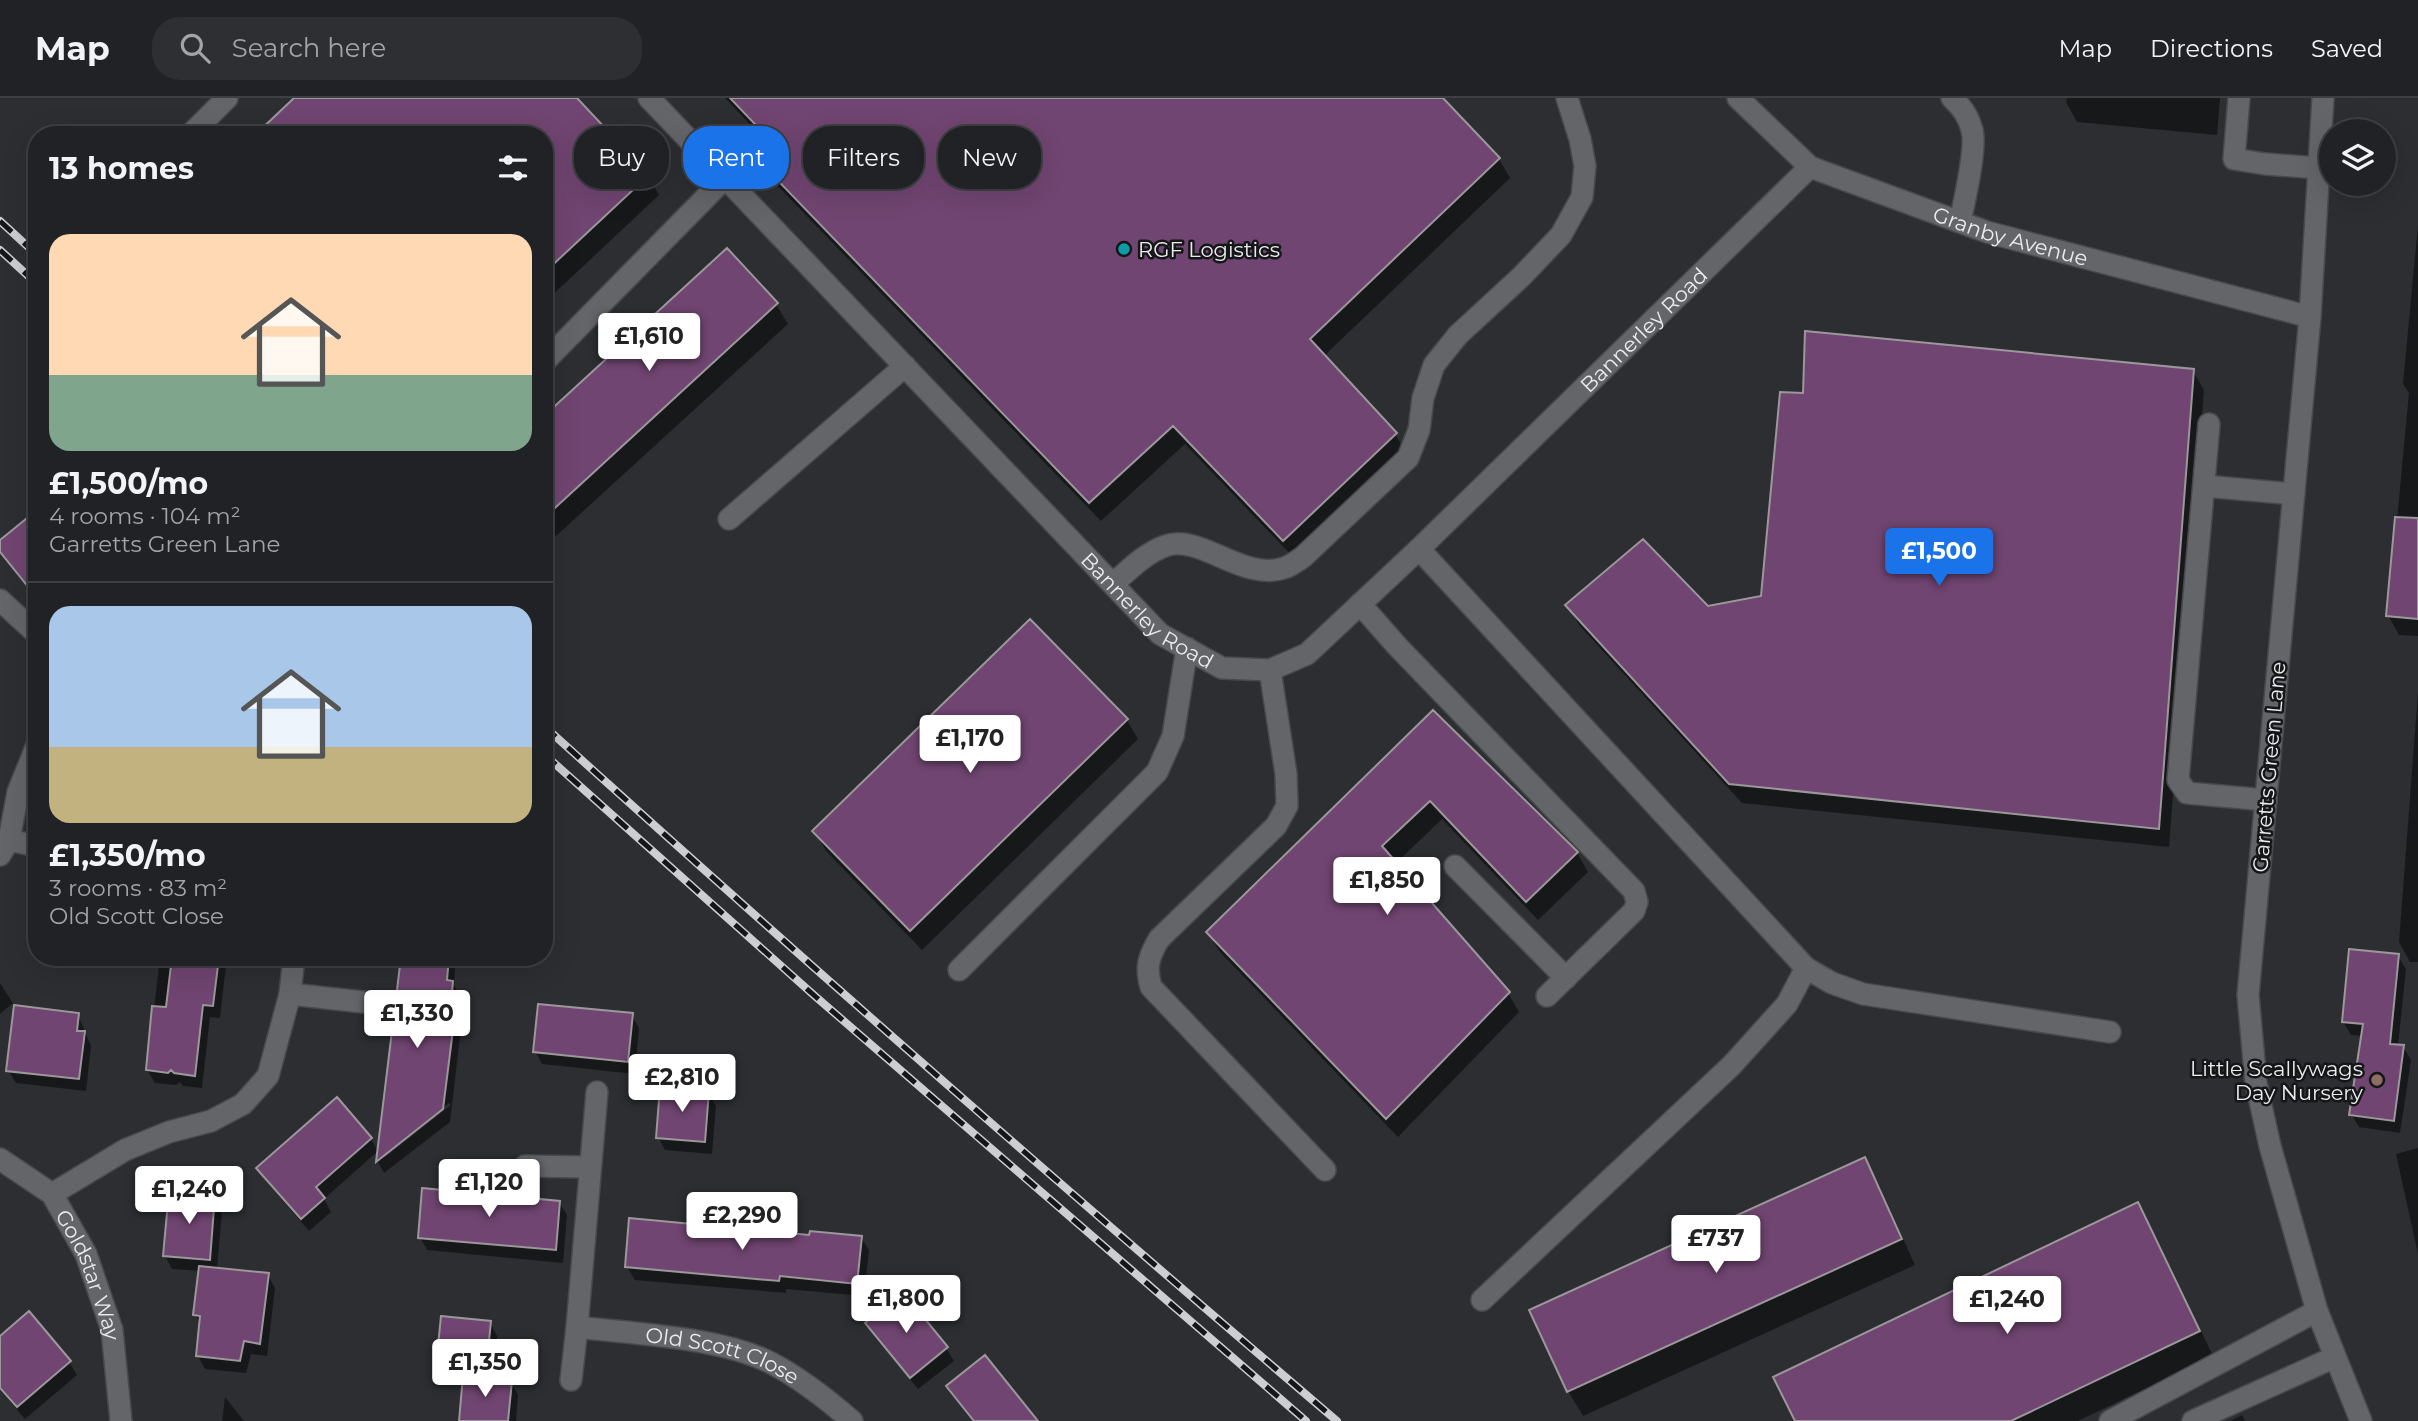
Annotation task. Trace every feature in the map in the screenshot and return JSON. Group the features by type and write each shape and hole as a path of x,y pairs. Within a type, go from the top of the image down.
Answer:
{"street":[{"path":"199,126 227,98"},
{"name":"Bannerley Road","path":"649,98 683,134"},
{"path":"1113,584 1141,559 1167,545 1195,545 1231,562 1262,570 1283,568 1304,557 1408,458 1419,430 1423,398 1434,365 1458,335 1522,276 1561,235 1582,197 1585,166 1567,98"},
{"name":"Granby Avenue","path":"1738,98 1810,167 1987,232 2310,317"},
{"path":"1952,98 1961,107 1973,132 1969,177 1960,222"},
{"path":"2239,98 2234,159 2319,168"},
{"name":"Garretts Green Lane","path":"2322,119 2323,98"},
{"name":"Bannerley Road","path":"736,189 1160,634 1222,667 1270,670 1307,654 1419,549 1810,167"},
{"name":"Garretts Green Lane","path":"2319,168 2310,317 2248,995 2256,1083 2270,1146 2317,1311 2361,1421"},
{"path":"553,353 714,189"},
{"path":"729,519 905,366"},
{"path":"2209,425 2178,780 2187,793 2266,800"},
{"path":"2204,486 2294,494"},
{"path":"1419,549 1806,968 1863,994 2110,1032"},
{"path":"0,600 28,626"},
{"path":"1360,604 1398,647 1634,891 1637,902 1634,911 1546,996"},
{"path":"959,970 1157,772 1173,736 1187,649"},
{"path":"1270,670 1286,774 1287,806 1276,826 1159,939 1149,955 1146,972 1151,987 1325,1170"},
{"path":"28,767 18,792 5,848 28,847"},
{"path":"1455,866 1566,978"},
{"path":"52,1194 125,1150 169,1132 211,1121 243,1104 268,1076 290,994 293,966"},
{"path":"1482,1300 1732,1065 1787,1004 1806,968"},
{"path":"290,994 363,1002"},
{"path":"571,1380 597,1092"},
{"name":"Goldstar Way","path":"0,1159 52,1194 86,1254 112,1330 121,1421"},
{"path":"525,1166 590,1167"},
{"path":"2110,1421 2317,1311"},
{"name":"Old Scott Close","path":"577,1327 720,1345 772,1363 852,1421"},
{"path":"2193,1421 2335,1357"}],"building":[{"path":"294,98 577,98 603,126 574,126 574,189 634,189 553,265 553,126 264,126"},
{"name":"RGF Logistics","path":"730,98 1443,98 1500,158 1310,339 1397,433 1283,541 1173,426 1089,503 786,189 789,189 789,126 757,126"},
{"path":"727,248 778,303 553,510 553,408"},
{"path":"1805,331 2194,369 2159,829 1729,784 1565,605 1643,539 1708,606 1761,596 1780,392 1803,393"},
{"path":"28,517 28,587 0,552 0,540"},
{"path":"2395,517 2418,518 2418,619 2386,616"},
{"path":"1030,619 1128,719 910,931 812,831"},
{"path":"1433,710 1578,852 1526,902 1430,801 1382,846 1510,992 1386,1119 1206,932"},
{"path":"2349,949 2399,954 2390,1044 2404,1045 2394,1121 2349,1115 2363,1024 2342,1022"},
{"path":"171,966 218,966 213,1006 203,1005 195,1076 174,1073 171,1070 168,1073 146,1070 152,1006 166,1007"},
{"path":"400,966 448,966 447,980 453,981 451,1006 456,1006 443,1109 376,1162"},
{"path":"538,1004 633,1013 628,1062 533,1052"},
{"path":"14,1005 79,1013 77,1031 85,1031 79,1079 6,1071"},
{"path":"660,1087 709,1091 705,1142 656,1138"},
{"path":"337,1097 372,1138 316,1187 325,1198 301,1219 256,1168"},
{"path":"1865,1157 1902,1239 1567,1392 1529,1310"},
{"path":"422,1188 560,1201 556,1250 418,1238"},
{"path":"169,1191 215,1195 210,1260 163,1256"},
{"path":"2138,1202 2200,1331 2011,1421 1795,1421 1773,1377"},
{"path":"629,1218 809,1235 810,1231 862,1236 857,1284 780,1276 779,1281 625,1267"},
{"path":"199,1266 269,1273 260,1344 244,1341 240,1361 196,1356 200,1316 193,1315"},
{"path":"903,1292 948,1347 910,1378 865,1323"},
{"path":"29,1311 71,1361 17,1407 0,1388 0,1336"},
{"path":"441,1316 491,1321 486,1371 436,1366"},
{"path":"985,1355 1038,1421 974,1421 946,1386"},
{"path":"463,1375 512,1381 508,1421 459,1421"}],"railway":[{"path":"0,221 28,247"},
{"path":"0,250 28,276"},
{"path":"553,734 938,1076 1337,1421"},
{"path":"553,762 816,997 1306,1421"}],"place":[{"name":"RGF Logistics","path":"1124,249"},
{"name":"Little Scallywags Day Nursery","path":"2377,1080"}]}
